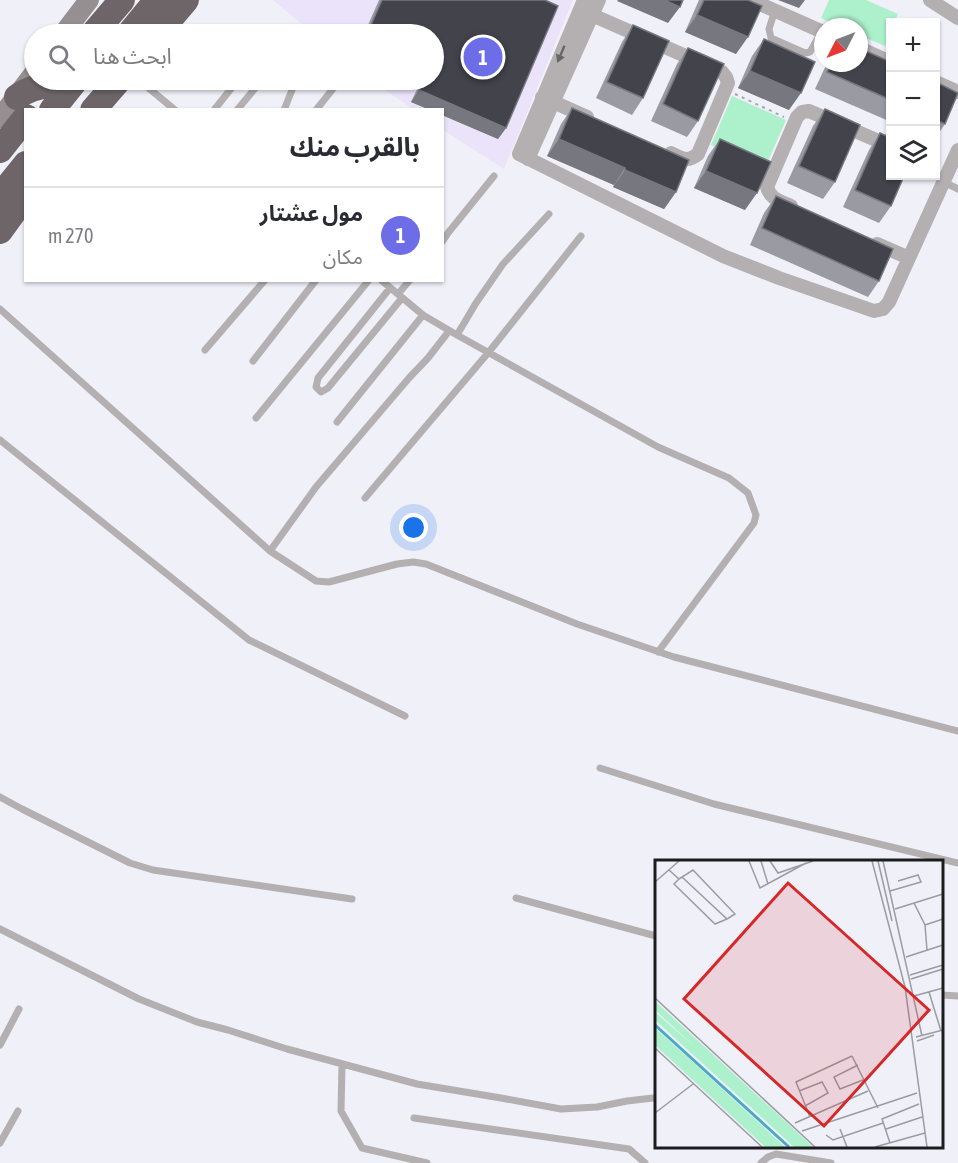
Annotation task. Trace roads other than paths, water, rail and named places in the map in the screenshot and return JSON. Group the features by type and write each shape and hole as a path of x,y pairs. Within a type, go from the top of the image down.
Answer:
{"highway":[{"path":"102,24 122,0"},
{"path":"121,24 141,0"},
{"path":"138,24 158,0"},
{"path":"166,24 186,0"},
{"path":"0,150 24,108 45,90"},
{"path":"71,108 85,90"},
{"path":"95,108 110,90"},
{"path":"0,175 24,145"},
{"path":"0,196 24,166"},
{"path":"0,231 24,198"}],"street":[{"path":"71,24 89,0"},
{"path":"548,100 584,0"},
{"path":"598,0 519,153 723,256 779,278 879,311 887,306 958,150"},
{"path":"752,0 814,28"},
{"path":"930,0 958,18"},
{"path":"592,15 722,72 726,77 728,83 698,154 686,160 656,147"},
{"path":"868,52 886,60"},
{"path":"940,84 958,92"},
{"path":"548,100 594,120"},
{"path":"0,118 24,108"},
{"path":"805,212 773,198 767,187 797,117 802,112 809,111 886,144"},
{"path":"940,170 946,177"},
{"path":"867,240 909,258"}],"lane":[{"path":"775,10 769,29 771,38 805,53 810,52 814,45"},
{"path":"151,90 173,108"},
{"path":"216,108 230,90"},
{"path":"239,108 254,90"},
{"path":"285,108 292,90"},
{"path":"318,108 332,90"},
{"path":"444,239 494,177"},
{"path":"946,177 958,189"},
{"path":"457,335 503,264 549,214"},
{"path":"366,498 488,353 581,236"},
{"path":"205,350 262,282"},
{"path":"253,362 314,282"},
{"path":"256,418 367,282"},
{"path":"383,282 423,315 449,331 658,447 729,478 748,493 756,514 754,523 658,652"},
{"path":"390,288 318,378 316,387 321,392 328,388 409,282"},
{"path":"0,309 270,551 316,581 329,582 397,564 413,562 426,564 577,624 658,652 958,731"},
{"path":"337,422 423,315"},
{"path":"270,551 316,488 449,331"},
{"path":"0,440 249,640 405,716"},
{"path":"600,768 714,804 958,863"},
{"path":"0,797 130,863 153,870 352,899"},
{"path":"516,898 655,935"},
{"path":"0,929 148,1003 197,1022 342,1065 417,1084 561,1109 597,1107 653,1098"},
{"path":"943,995 958,996"},
{"path":"0,1045 19,1009"},
{"path":"342,1065 341,1111 362,1148 427,1163"},
{"path":"0,1143 18,1111"},
{"path":"414,1118 630,1149 645,1163"},
{"path":"761,1163 776,1154 831,1163"}],"place":[{"name":"مول عشتار","path":"483,57"}]}
